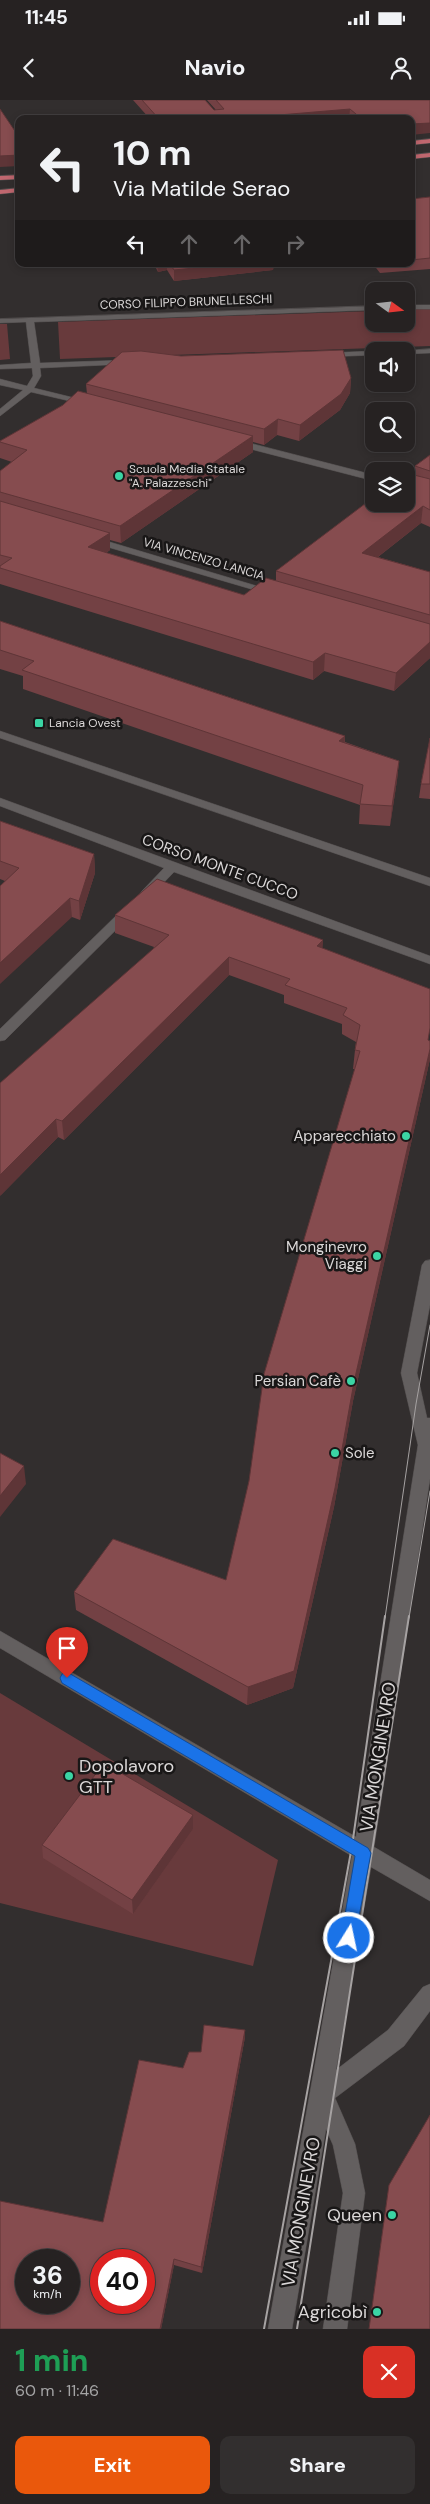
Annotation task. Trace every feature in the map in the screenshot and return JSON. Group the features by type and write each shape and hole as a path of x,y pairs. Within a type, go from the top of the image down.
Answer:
{"main road":[{"path":"415,143 430,141"},
{"path":"415,157 430,155"},
{"path":"0,178 15,176"},
{"path":"0,192 15,190"}],"street":[{"path":"415,307 430,307"},
{"name":"CORSO FILIPPO BRUNELLESCHI","path":"0,321 365,308"},
{"path":"0,413 29,390 37,376 30,320"},
{"path":"415,352 430,351"},
{"path":"312,355 365,353"},
{"path":"0,367 134,362"},
{"path":"0,382 99,407"},
{"path":"222,439 365,476"},
{"name":"VIA VINCENZO LANCIA","path":"76,535 287,596"},
{"path":"0,734 430,882"},
{"name":"CORSO MONTE CUCCO","path":"0,802 172,868 430,960"},
{"path":"0,1037 172,868"},
{"name":"VIA MONGINEVRO","path":"426,1448 409,1373 430,1266"},
{"name":"VIA MONGINEVRO","path":"280,2329 363,1853 430,1424"},
{"path":"0,1639 430,1891"},
{"path":"322,2094 396,2038 430,1994"},
{"name":"VIA MONGINEVRO","path":"322,2094 344,2144 354,2194 335,2329"}],"shaded area":[{"path":"415,309 430,309 430,346 415,347 415,342 365,342 365,348 60,359 58,322 365,311 365,332 415,332"},
{"path":"0,324 7,324 10,359 0,360"},
{"name":"Dopolavoro GTT","path":"0,1693 278,1860 253,1966 0,1903"}],"building":[{"path":"142,100 205,100 214,110 224,109 216,100 430,100 430,123 415,124 415,115 357,115 350,109 279,115 155,115"},
{"path":"0,109 15,131 15,155 0,156"},
{"path":"430,197 430,258 415,260 415,199"},
{"path":"172,267 204,267 174,270"},
{"path":"343,350 351,378 341,394 300,425 278,419 264,429 86,384 122,352 141,351 181,356"},
{"name":"Scuola Media Statale \"A. Palazzeschi\"","path":"78,391 253,436 120,526 0,492 0,471 27,450 0,441 63,405"},
{"path":"430,455 430,471 415,466"},
{"path":"415,475 430,479 430,510 423,506 362,553 430,572 430,615 276,571 365,504 365,512 415,512"},
{"path":"0,501 110,533 88,547 244,595 266,578 430,624 430,642 396,673 325,653 313,662 0,568 0,566 12,558 0,555"},
{"path":"0,621 345,736 339,741 399,761 392,806 360,804 363,785 22,670 34,661 0,650"},
{"path":"430,738 430,784 421,784"},
{"path":"0,821 94,854 79,901 70,898 0,963 0,886 19,868 0,861"},
{"path":"157,879 323,940 317,946 430,989 430,1028 428,1040 430,1041 430,1049 354,1382 335,1488 294,1671 248,1687 74,1592 113,1539 226,1580 249,1481 264,1374 360,1051 355,1050 360,1025 343,1015 347,1008 285,985 290,979 229,957 62,1121 56,1119 0,1175 0,1083 169,935 115,915"},
{"path":"0,1453 24,1466 0,1496"},
{"path":"104,1763 193,1815 132,1900 42,1845"},
{"path":"204,2025 245,2030 201,2267 174,2259 160,2329 0,2329 0,2201 103,2222 139,2060 183,2068 189,2052 201,2052"},
{"path":"430,2115 430,2329 369,2329 389,2185"}],"tram line":[{"path":"385,1618 416,1404 430,1325"},
{"path":"409,1618 430,1491"},
{"path":"264,2329 352,1846 385,1616"},
{"path":"297,2329 409,1616"}],"place":[{"name":"Scuola Media Statale \"A. Palazzeschi\"","path":"119,476"},
{"name":"Lancia Ovest","path":"39,723"},
{"name":"Apparecchiato","path":"406,1136"},
{"name":"Monginevro Viaggi","path":"377,1256"},
{"name":"Persian Cafè","path":"351,1381"},
{"name":"Sole","path":"335,1453"},
{"name":"Dopolavoro GTT","path":"69,1776"},
{"name":"Queen","path":"392,2215"},
{"name":"Agricobì","path":"377,2312"}],"route":[{"path":"67,1678 363,1853 349,1938"}]}
